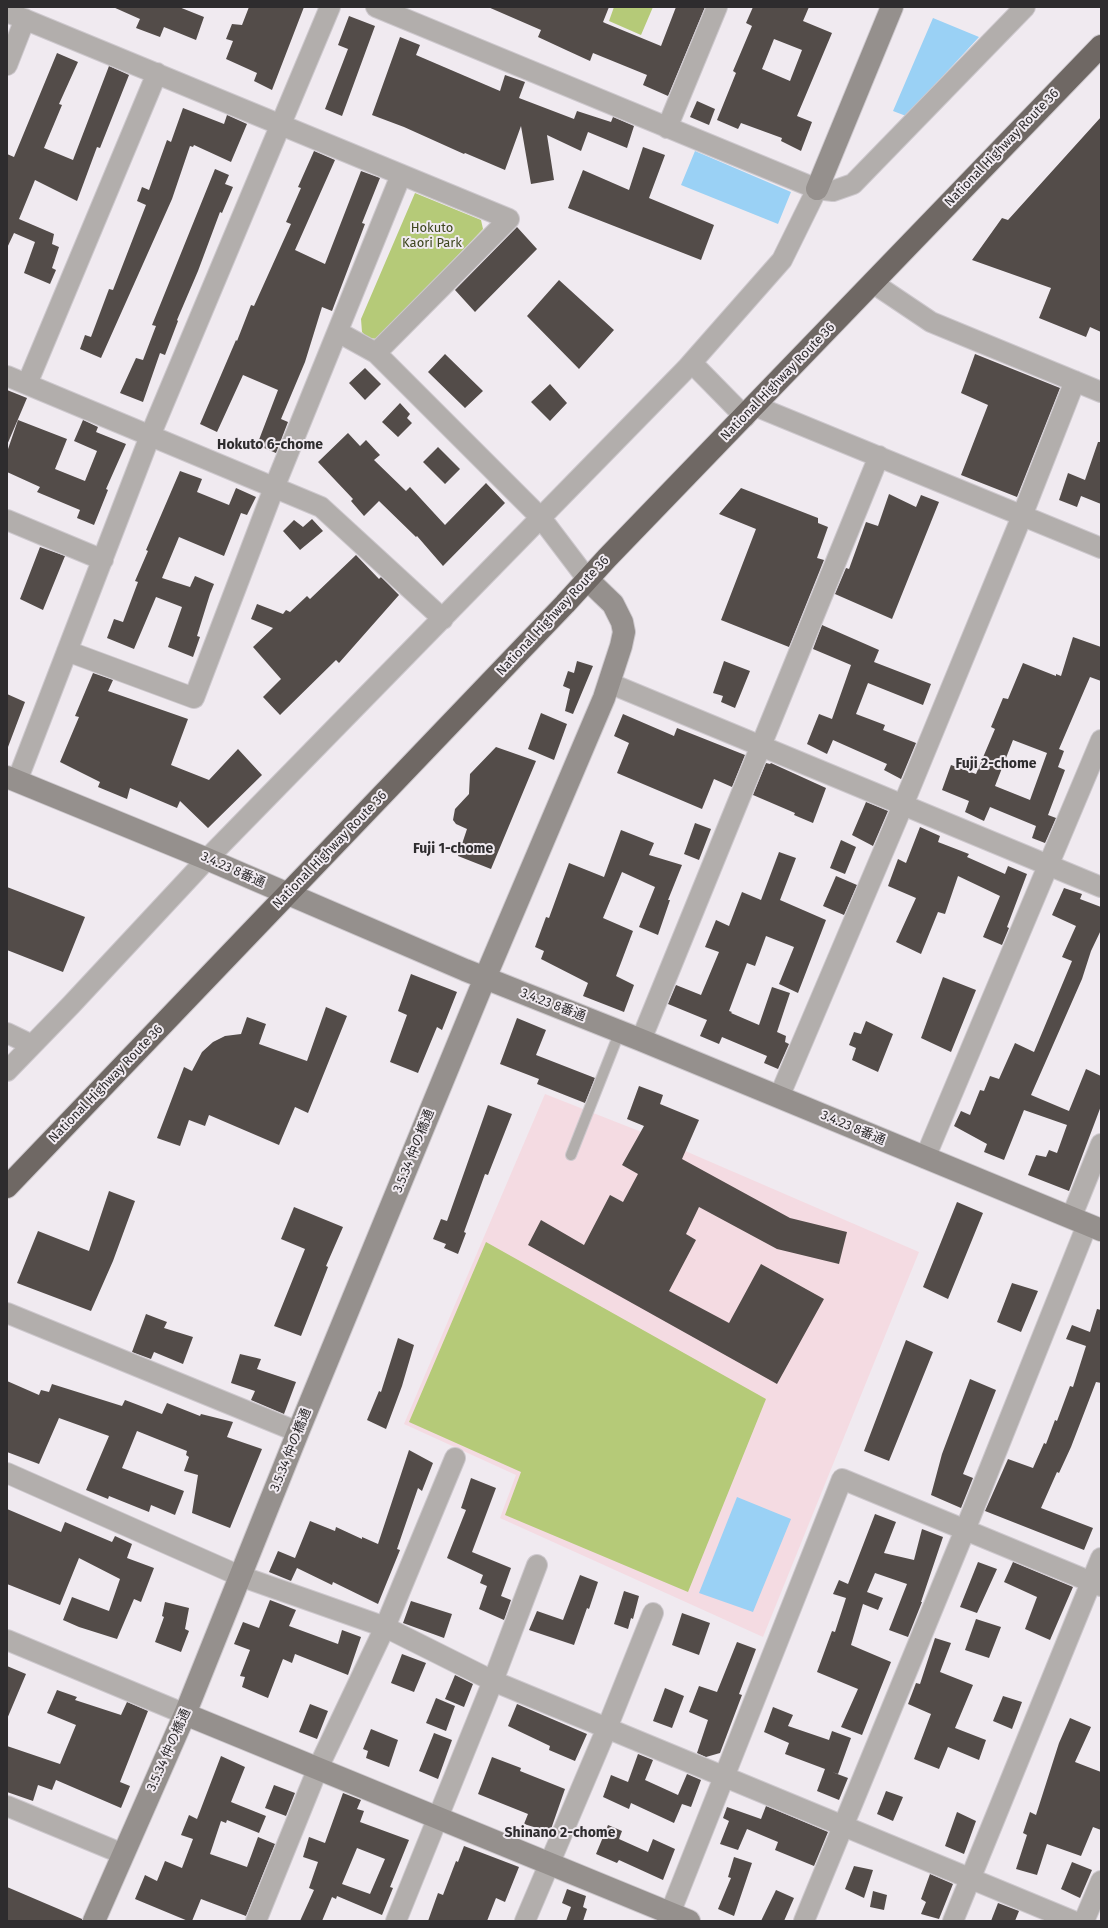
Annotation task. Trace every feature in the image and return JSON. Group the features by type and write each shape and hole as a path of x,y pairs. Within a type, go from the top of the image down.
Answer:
{"highway":[{"name":"National Highway Route 36","path":"7,1187 588,580 607,558 1101,46"}],"street":[{"path":"12,779 67,651 150,436 330,7"},
{"path":"376,7 817,189 833,191 853,184 1026,7"},
{"path":"667,128 717,7"},
{"path":"7,1071 207,859 443,619 692,362 782,260 817,189 892,7"},
{"path":"7,12 509,219 376,353"},
{"path":"7,65 26,19"},
{"path":"27,384 157,74"},
{"path":"67,651 194,698 274,488 401,175"},
{"path":"873,283 932,322 1101,392"},
{"path":"338,332 376,353 541,518 588,580"},
{"path":"692,362 750,411 879,456 1101,548"},
{"path":"7,376 320,507 443,619"},
{"path":"780,1097 903,805 1022,516 1075,381"},
{"path":"641,1040 879,456"},
{"path":"7,520 103,560"},
{"name":"3.5.34 仲の橋通","path":"94,1921 185,1714 298,1432 485,978 604,698 624,632 622,622 614,604 588,580"},
{"path":"609,683 1101,887"},
{"path":"925,1158 1050,866 1101,740"},
{"name":"3.4.23 8番通","path":"12,779 207,859 485,978 620,1031 1086,1224"},
{"path":"7,1033 32,1045"},
{"path":"804,1921 965,1530 1086,1224 1101,1144"},
{"path":"7,1313 298,1432"},
{"path":"256,1921 318,1768 385,1627 455,1458"},
{"path":"7,1473 240,1576 385,1627 493,1681 1073,1921"},
{"path":"7,1640 548,1863 676,1918 725,1777 842,1480 1096,1584"},
{"path":"953,1921 1096,1584 1101,1558"},
{"path":"396,1921 493,1681 537,1564"},
{"path":"525,1921 548,1863 607,1728 653,1613"},
{"path":"7,1806 123,1854"},
{"path":"1084,1921 1101,1880"}],"lane":[{"path":"571,1155 620,1031"}],"shaded area":[{"path":"545,1094 639,1131 919,1252 763,1637 500,1518 516,1475 404,1424"}],"green space":[{"path":"614,7 653,7 641,35 609,21"},
{"name":"Hokuto Kaori Park","path":"415,193 481,220 483,229 378,339 368,338 362,332 361,319"},
{"path":"486,1242 766,1399 688,1592 505,1515 521,1472 409,1422"}],"water":[{"path":"933,18 979,37 906,116 893,111"},
{"path":"695,151 791,192 778,224 681,185"},
{"path":"737,1497 791,1519 753,1612 699,1593"}],"building":[{"path":"113,7 179,7 204,17 196,40 164,27 160,37 136,28 140,19"},
{"path":"249,7 304,7 272,90 254,81 257,73 226,59 233,41 226,39 232,24 242,25"},
{"path":"488,7 609,7 603,22 661,46 676,7 705,7 668,96 643,85 647,75 593,53 590,61 538,37 541,30"},
{"path":"753,7 809,7 803,21 832,33 797,116 812,122 801,151 781,141 782,138 741,123 738,129 717,120 736,73 733,71 752,26 746,23","holes":["774,39 802,50 790,81 762,69"]},
{"path":"349,16 375,26 342,116 325,109 348,49 338,45"},
{"path":"400,37 420,45 416,55 500,91 505,75 525,82 519,98 574,119 577,111 611,122 613,117 634,126 627,148 588,132 581,151 547,135 554,180 531,184 521,126 505,170 372,115"},
{"path":"57,53 78,62 59,104 62,105 44,148 73,160 109,66 129,75 100,148 97,147 77,201 35,180 19,219 54,234 52,244 59,247 52,268 56,270 50,284 24,273 35,242 14,233 7,248 7,154 14,157"},
{"path":"697,101 715,109 709,125 690,117"},
{"path":"183,108 224,124 227,115 247,124 231,162 194,145 193,147 190,146 172,199 101,358 80,349 85,335 91,337 109,289 113,290 146,205 137,201 142,187 149,190 167,140 171,142"},
{"path":"1101,117 1101,332 1090,327 1086,337 1039,318 1051,288 972,260 1002,218 1008,220"},
{"path":"643,147 665,155 649,198 714,225 701,260 568,208 583,170 629,190"},
{"path":"314,151 335,160 295,250 325,264 361,171 380,178 362,223 365,224 332,311 322,307 305,362 281,419 288,422 276,453 257,445 278,390 243,375 217,432 200,424 236,340 237,341 251,305 254,306 291,224 286,222 301,188 298,187"},
{"path":"215,169 229,175 225,184 233,187 222,213 220,212 198,271 177,320 178,321 165,355 160,353 143,402 120,393 136,358 143,360 156,326 152,325"},
{"path":"517,227 537,249 475,312 455,290"},
{"path":"559,280 614,330 579,369 527,316"},
{"path":"445,354 483,391 465,408 428,372"},
{"path":"975,354 1060,388 1017,497 961,475 988,405 961,393"},
{"path":"365,368 381,384 365,400 349,383"},
{"path":"550,384 567,403 550,421 531,402"},
{"path":"7,390 27,398 7,445"},
{"path":"400,403 410,414 407,418 412,423 398,437 382,422"},
{"path":"18,420 67,439 55,469 85,481 97,451 74,441 83,420 98,427 96,432 126,444 106,489 108,490 94,525 77,518 80,510 37,492 40,487 7,472 7,452"},
{"path":"348,433 360,446 366,440 380,455 374,460 406,491 410,487 445,525 486,483 505,503 443,566 417,536 416,537 379,501 364,516 351,501 353,499 318,462"},
{"path":"1098,442 1101,442 1101,504 1081,496 1077,507 1059,500 1068,473 1085,480"},
{"path":"438,447 460,469 445,484 423,462"},
{"path":"180,471 202,479 197,492 229,505 236,488 256,497 247,515 241,513 224,556 179,537 162,578 190,587 195,576 214,584 197,636 200,637 193,657 168,647 182,607 156,597 134,649 107,638 114,619 123,622 138,582 135,581 148,551 146,550"},
{"path":"741,488 818,518 818,523 828,527 817,558 824,560 789,647 721,620 756,529 719,514"},
{"path":"889,494 916,507 921,495 939,502 892,619 835,594 846,568 849,569 866,522 878,526"},
{"path":"312,519 323,531 300,550 283,531 294,520 303,527"},
{"path":"40,547 65,556 43,610 20,599"},
{"path":"356,555 379,579 381,577 399,595 339,663 336,660 280,715 263,697 281,679 253,647 273,628 251,619 257,604 283,614 286,610 290,612 307,596 310,599"},
{"path":"822,625 879,650 874,662 931,684 923,705 868,683 856,714 885,725 883,730 916,743 901,779 884,770 887,764 833,740 827,754 807,744 819,714 832,719 851,665 813,649"},
{"path":"1073,637 1101,647 1101,681 1090,677 1059,749 1064,751 1058,767 1065,770 1048,815 1056,818 1045,843 1032,838 1036,826 990,807 984,821 965,812 969,801 942,790 951,765 976,774 995,729 991,727 1003,698 1008,699 1023,663 1056,676 1056,674 1061,676","holes":["1013,740 1047,753 1030,800 995,786"]},
{"path":"577,661 593,666 573,714 565,711 570,689 563,686 568,671 574,673"},
{"path":"724,661 750,671 735,708 721,702 723,696 713,693"},
{"path":"93,673 113,680 108,691 188,719 171,765 209,780 238,749 262,775 208,828 180,801 177,808 130,788 127,799 98,787 100,782 60,762 79,717 75,716"},
{"path":"7,694 25,702 8,747 7,746"},
{"path":"541,713 567,724 554,760 528,749"},
{"path":"623,714 674,736 677,728 745,755 732,787 714,779 702,809 617,773 629,743 614,736"},
{"path":"496,747 536,761 491,869 458,856 467,829 456,824 453,820 455,809 469,794 470,774"},
{"path":"766,763 771,763 826,788 813,823 794,815 795,813 753,795"},
{"path":"866,802 888,811 873,846 852,835"},
{"path":"695,823 711,829 699,860 684,854"},
{"path":"920,827 940,836 938,842 969,854 967,857 1005,874 1008,866 1027,874 1007,927 1009,928 1002,945 983,937 1000,896 958,876 945,914 938,912 921,954 896,942 916,898 888,886 898,859 906,863"},
{"path":"621,830 654,843 649,855 682,865 668,900 670,900 658,935 639,927 655,887 622,872 603,918 633,931 616,976 634,985 624,1012 583,996 588,983 541,959 544,951 535,947 546,917 549,918 569,863 604,877"},
{"path":"841,840 856,847 845,874 830,868"},
{"path":"779,852 796,858 780,900 826,920 798,993 779,984 794,947 766,936 755,966 747,963 729,1011 759,1025 772,987 790,993 777,1032 786,1036 785,1042 789,1044 778,1069 764,1063 767,1056 722,1037 719,1044 700,1036 707,1020 668,1004 676,985 701,995 719,952 705,947 716,920 729,926 742,892 761,900"},
{"path":"836,876 857,885 844,915 823,906"},
{"path":"7,887 85,917 63,972 7,950"},
{"path":"1064,888 1082,894 1080,899 1101,907 1101,930 1091,951 1082,979 1031,1095 1069,1111 1086,1069 1101,1076 1101,1106 1069,1191 1028,1175 1036,1155 1046,1157 1049,1150 1057,1153 1067,1125 1024,1110 1004,1160 984,1152 987,1144 954,1126 961,1111 970,1115 980,1090 984,1091 990,1076 999,1079 1015,1043 1034,1052 1072,961 1062,957 1076,926 1052,915"},
{"path":"411,974 457,992 442,1030 437,1027 418,1073 390,1062 407,1015 398,1011"},
{"path":"943,977 976,990 951,1052 921,1038"},
{"path":"326,1007 347,1016 308,1113 295,1107 279,1145 209,1115 205,1126 189,1120 180,1146 157,1138 184,1067 192,1071 202,1052 213,1042 225,1036 241,1034 247,1017 266,1024 259,1044 307,1061"},
{"path":"517,1018 546,1030 536,1055 595,1078 585,1103 537,1084 539,1079 500,1064"},
{"path":"866,1021 893,1034 878,1072 852,1060 856,1048 849,1045 854,1032 861,1034"},
{"path":"639,1086 663,1095 660,1104 699,1120 682,1159 790,1218 847,1232 839,1264 777,1249 699,1207 686,1234 696,1240 669,1291 729,1323 761,1264 824,1299 777,1384 528,1245 541,1220 584,1245 610,1195 623,1202 638,1174 622,1165 644,1126 627,1119"},
{"path":"488,1105 512,1114 488,1175 485,1174 464,1232 466,1233 458,1254 444,1248 446,1244 433,1239 441,1219 447,1221"},
{"path":"109,1191 135,1201 113,1261 91,1311 17,1283 38,1231 89,1251"},
{"path":"957,1202 983,1213 948,1299 923,1287"},
{"path":"294,1207 343,1227 326,1266 328,1267 301,1336 274,1326 305,1249 281,1239"},
{"path":"1012,1283 1038,1291 1021,1332 997,1322"},
{"path":"1097,1309 1101,1310 1101,1383 1096,1382 1071,1447 1059,1473 1057,1472 1041,1508 1093,1528 1084,1550 985,1511 1008,1459 1033,1468 1044,1443 1046,1444 1055,1420 1057,1421 1070,1386 1073,1387 1086,1346 1066,1339 1072,1325 1090,1332"},
{"path":"146,1314 167,1322 164,1328 193,1337 183,1364 154,1352 151,1359 132,1352"},
{"path":"398,1338 414,1345 402,1386 386,1429 367,1420 379,1391 381,1392"},
{"path":"906,1340 933,1352 889,1461 864,1451"},
{"path":"240,1354 261,1359 257,1369 296,1382 284,1414 251,1400 255,1391 231,1383"},
{"path":"970,1379 996,1390 963,1474 973,1478 961,1508 931,1495 942,1454"},
{"path":"7,1381 39,1395 41,1390 49,1392 52,1384 122,1406 125,1400 162,1414 167,1403 200,1416 201,1414 233,1422 227,1437 262,1449 230,1528 192,1513 198,1475 184,1471 189,1457 186,1455 187,1451 137,1431 122,1468 184,1491 175,1515 151,1505 149,1512 109,1496 108,1499 86,1490 109,1436 59,1418 39,1464 7,1452"},
{"path":"409,1450 433,1463 422,1491 418,1488 397,1549 400,1550 378,1604 333,1582 332,1585 297,1568 291,1581 269,1572 278,1551 295,1558 310,1521 335,1531 336,1527 362,1539 362,1537 378,1544"},
{"path":"471,1478 496,1488 472,1552 511,1568 501,1596 511,1600 504,1620 479,1609 487,1586 480,1583 483,1575 447,1558 466,1510 461,1508"},
{"path":"7,1509 61,1532 65,1522 112,1542 115,1536 132,1544 127,1558 154,1568 141,1602 134,1599 117,1639 79,1627 63,1620 72,1597 109,1611 120,1579 79,1558 60,1605 7,1584"},
{"path":"875,1514 896,1522 884,1553 914,1560 922,1529 943,1537 922,1602 908,1637 889,1630 907,1584 875,1573 867,1592 883,1598 878,1610 863,1604 851,1645 891,1662 862,1735 841,1727 858,1689 817,1672 832,1631 835,1632 846,1598 833,1594 839,1580 848,1584"},
{"path":"978,1562 997,1569 977,1613 960,1607"},
{"path":"1013,1562 1073,1587 1050,1640 1025,1629 1037,1597 1004,1582"},
{"path":"580,1575 598,1582 589,1609 587,1608 574,1645 529,1630 537,1611 563,1620"},
{"path":"624,1591 639,1596 633,1619 631,1618 628,1629 614,1624"},
{"path":"270,1600 296,1610 289,1626 338,1644 342,1630 361,1637 348,1675 295,1654 292,1663 283,1659 268,1698 242,1687 245,1677 240,1676 250,1650 234,1644 243,1622 259,1628"},
{"path":"411,1601 452,1614 444,1638 403,1623"},
{"path":"165,1602 189,1608 185,1629 189,1631 181,1652 155,1642 164,1617 162,1616"},
{"path":"682,1613 710,1623 699,1655 672,1645"},
{"path":"976,1619 1001,1627 989,1658 965,1650"},
{"path":"935,1638 951,1643 940,1672 973,1685 955,1728 986,1740 979,1760 948,1747 939,1769 914,1759 931,1714 908,1704 916,1683 920,1684"},
{"path":"737,1642 756,1649 739,1694 742,1695 720,1753 706,1757 697,1753 708,1720 689,1712 699,1686 717,1692"},
{"path":"402,1654 426,1663 414,1692 391,1683"},
{"path":"7,1666 26,1674 7,1719"},
{"path":"455,1675 473,1684 464,1707 445,1699"},
{"path":"665,1688 684,1696 672,1728 653,1721"},
{"path":"57,1690 77,1697 75,1700 121,1715 127,1702 148,1711 120,1782 130,1786 121,1808 56,1780 52,1790 38,1785 33,1801 7,1792 7,1746 60,1764 76,1725 47,1713"},
{"path":"1003,1696 1022,1702 1012,1729 993,1721"},
{"path":"436,1698 455,1706 446,1731 426,1723"},
{"path":"310,1704 328,1711 317,1739 299,1732"},
{"path":"517,1704 587,1734 575,1761 549,1750 550,1746 508,1726"},
{"path":"773,1707 793,1715 788,1726 829,1740 832,1731 851,1738 838,1774 832,1772 848,1778 839,1800 817,1791 825,1769 785,1754 789,1743 764,1732"},
{"path":"1070,1718 1091,1727 1075,1762 1101,1772 1101,1830 1093,1827 1081,1856 1047,1844 1037,1875 1016,1869 1027,1835 1023,1833 1030,1812 1036,1815 1059,1743"},
{"path":"371,1729 398,1740 389,1767 366,1758 368,1751 363,1749"},
{"path":"434,1733 452,1740 438,1779 419,1771"},
{"path":"638,1754 653,1760 645,1780 678,1795 687,1774 701,1780 691,1807 682,1804 674,1823 631,1803 629,1809 603,1797 611,1775 628,1782"},
{"path":"221,1756 245,1767 231,1802 266,1816 259,1833 227,1820 226,1823 221,1821 210,1854 247,1867 258,1837 275,1844 246,1916 201,1899 192,1921 188,1921 135,1899 145,1875 157,1881 165,1861 182,1868 193,1839 181,1835 189,1815 197,1819"},
{"path":"492,1757 521,1768 520,1771 565,1789 550,1832 524,1824 528,1814 478,1794"},
{"path":"274,1785 295,1793 286,1816 265,1808"},
{"path":"886,1791 903,1797 893,1821 877,1814"},
{"path":"343,1793 361,1800 357,1809 364,1811 360,1822 409,1840 390,1887 393,1888 382,1915 337,1896 336,1899 332,1897 322,1921 300,1921 314,1890 309,1888 318,1862 303,1857 309,1837 325,1843","holes":["357,1848 385,1859 370,1894 342,1884"]},
{"path":"766,1806 828,1832 814,1866 775,1850 778,1842 747,1829 738,1850 720,1844 729,1821 723,1818 727,1807 761,1819"},
{"path":"957,1812 976,1821 964,1854 945,1846"},
{"path":"608,1825 622,1831 619,1839 648,1852 653,1839 675,1849 663,1880 619,1860 617,1863 596,1854"},
{"path":"464,1846 519,1867 505,1902 496,1898 487,1921 428,1921 438,1893 443,1895 456,1861 458,1862"},
{"path":"734,1857 752,1863 734,1916 718,1909 731,1878 728,1877"},
{"path":"1072,1862 1092,1870 1080,1898 1061,1889"},
{"path":"854,1866 873,1870 864,1898 845,1889"},
{"path":"930,1874 953,1884 939,1919 921,1914 926,1902 921,1899"},
{"path":"7,1887 82,1919 82,1921 7,1921"},
{"path":"567,1889 586,1896 583,1907 587,1909 583,1921 566,1921 571,1907 562,1903"},
{"path":"776,1890 794,1898 784,1921 761,1921"},
{"path":"873,1891 887,1895 884,1910 870,1907"},
{"path":"998,1903 1019,1911 1015,1921 991,1921"}],"district":[{"name":"Hokuto 6-chome","path":"270,445"},
{"name":"Fuji 2-chome","path":"996,764"},
{"name":"Fuji 1-chome","path":"453,849"},
{"name":"Shinano 2-chome","path":"560,1833"}]}
